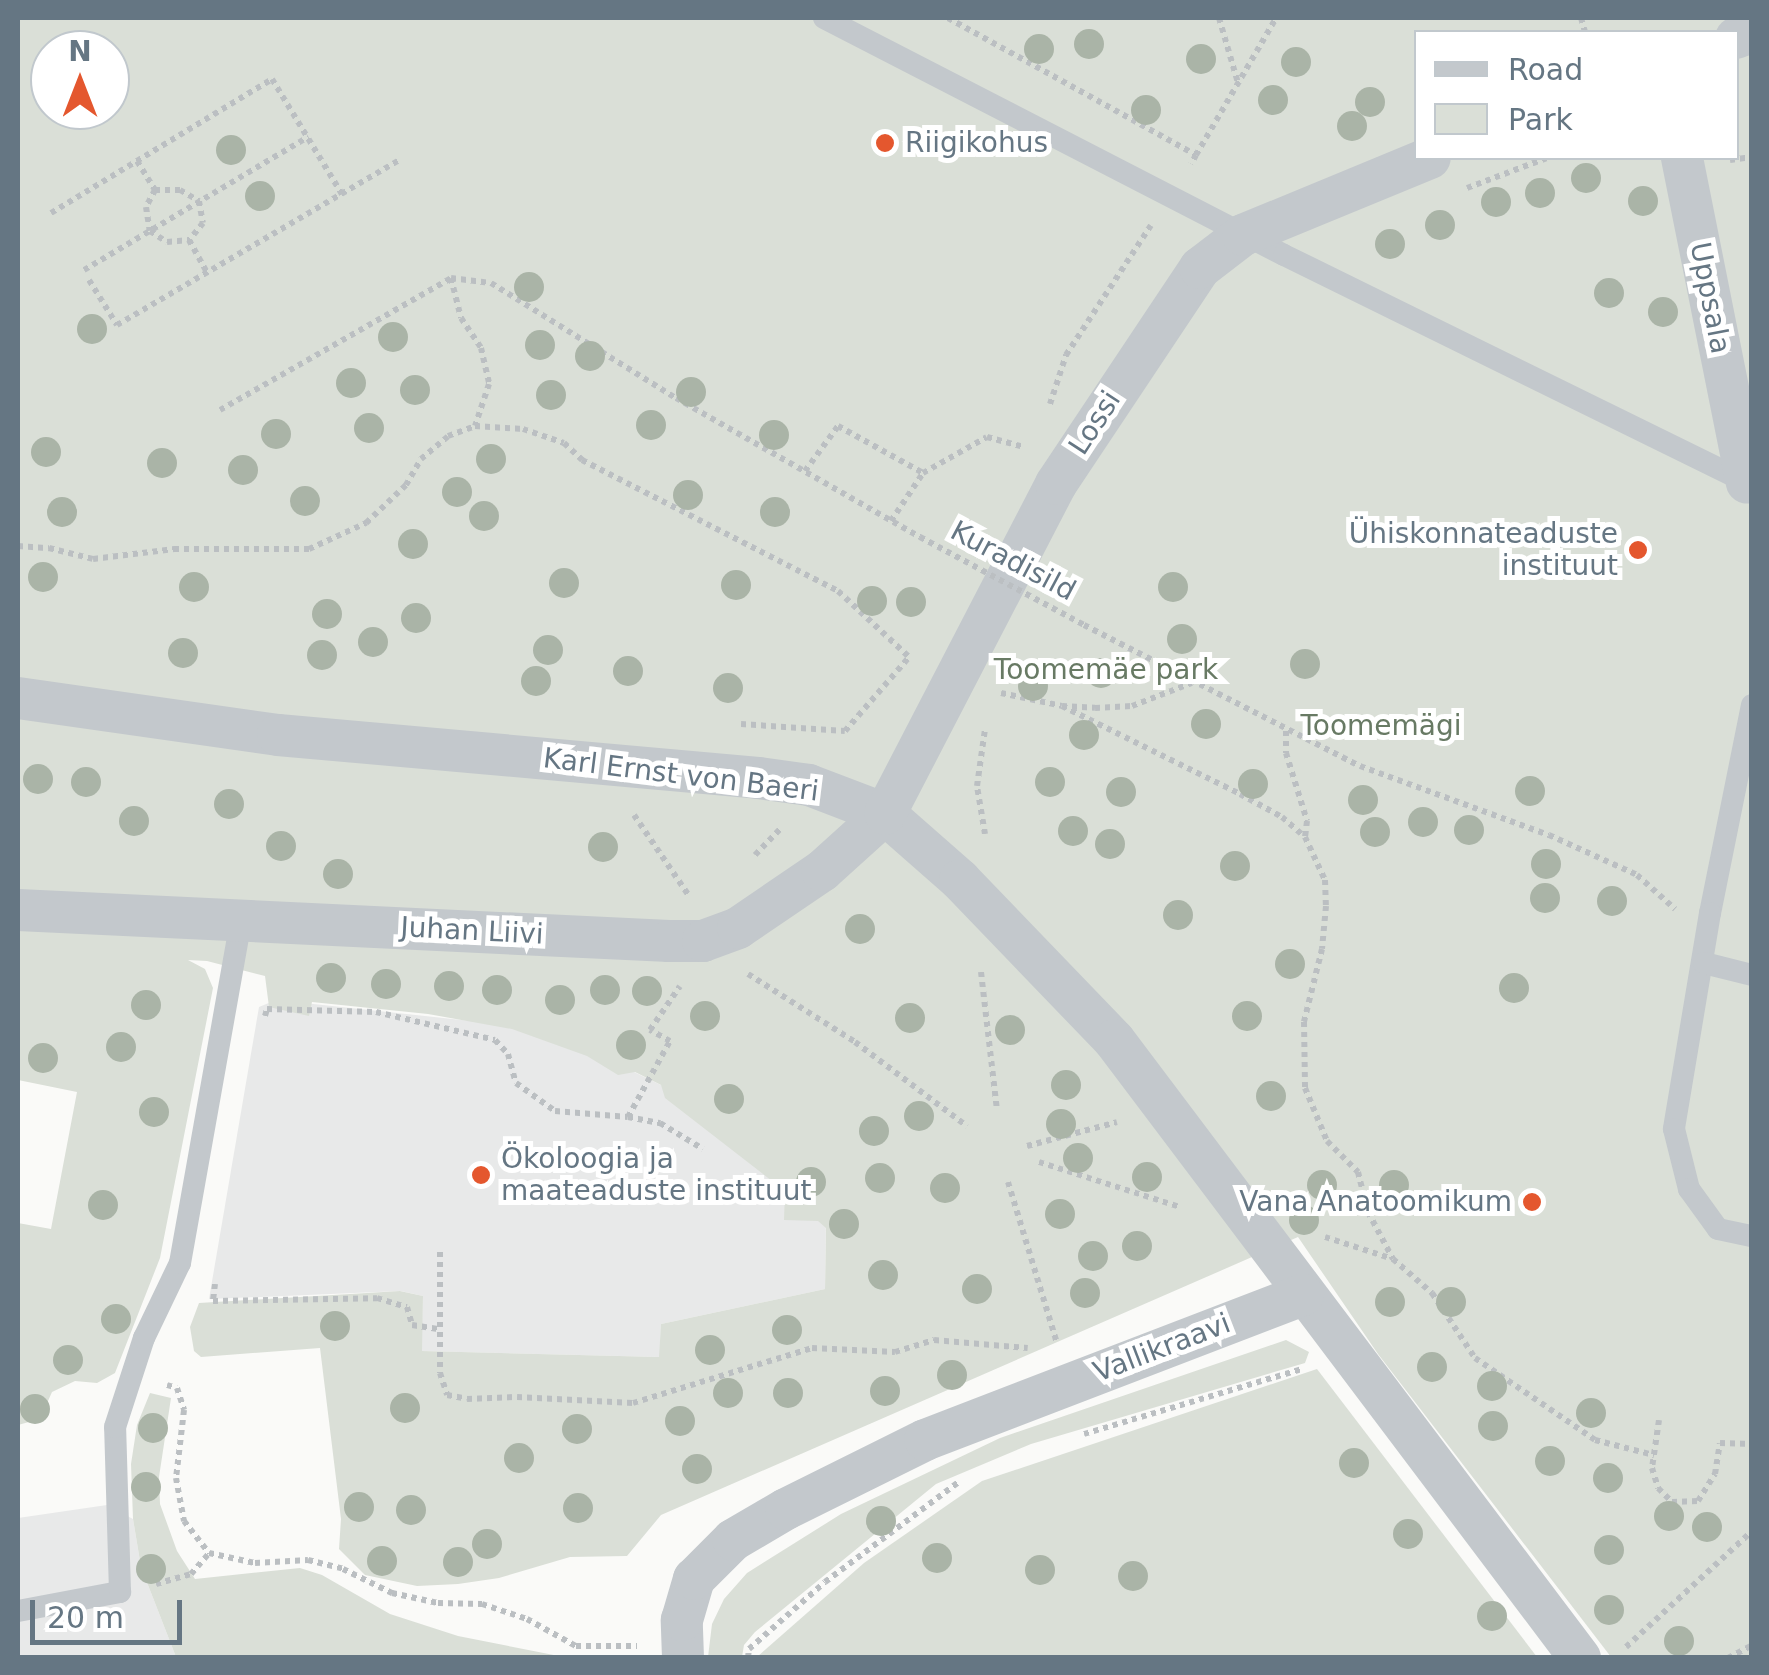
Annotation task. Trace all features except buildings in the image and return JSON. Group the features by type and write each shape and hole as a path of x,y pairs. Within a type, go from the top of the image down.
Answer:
{"street":[{"name":"Lossi","path":"885,814 1056,484 1200,268 1243,235 1425,160"},
{"name":"Uppsala","path":"1682,160 1750,488"},
{"name":"Karl Ernst von Baeri","path":"18,698 278,735 596,761 809,785 885,814 960,880 1114,1040 1302,1295"},
{"name":"Juhan Liivi","path":"18,910 241,920 738,928 791,895 885,814"},
{"path":"1302,1295 1610,1651"},
{"name":"Vallikraavi","path":"683,1658 682,1620 694,1579 733,1540 786,1509 925,1440 1302,1295"}],"lane":[{"path":"824,18 1243,235 1750,488"},
{"path":"1752,705 1710,913 1674,1130 1688,1189 1718,1228 1752,1236"},
{"path":"18,1610 120,1592 115,1427 132,1374 180,1263 241,920"},
{"path":"1704,963 1752,975"}],"path":[{"path":"951,18 1196,155"},
{"path":"1219,18 1238,83"},
{"path":"1171,198 1276,18"},
{"path":"51,214 272,79 342,194"},
{"path":"84,270 308,136"},
{"path":"90,280 117,324 402,159"},
{"path":"1462,189 1542,160"},
{"path":"137,161 155,190"},
{"path":"155,190 180,190 198,202 203,223 189,240 167,242 150,230 146,208 155,190"},
{"path":"189,240 207,272"},
{"path":"220,410 451,278 461,318 481,348 489,384 474,426"},
{"name":"Kuradisild","path":"451,278 491,283 676,398 920,537 1286,731 1360,766 1550,836 1638,875 1682,916 1704,963"},
{"path":"18,546 49,548 93,560 174,549 253,553 310,549 366,523 406,485 421,459 448,436 474,426 523,429 564,443 582,460 838,591 909,657"},
{"path":"805,470 838,426 923,473"},
{"path":"892,521 923,473 987,437 1036,450"},
{"path":"1016,600 1029,576"},
{"path":"990,703 992,691 1062,706 1132,706 1193,682"},
{"path":"1062,706 1240,794 1282,817 1305,837 1325,880 1326,906 1322,949 1304,1022 1305,1088 1327,1141 1358,1172 1368,1212 1393,1259 1432,1294 1474,1358 1595,1440 1654,1455"},
{"path":"987,721 977,786 983,831 990,842"},
{"path":"1286,731 1286,752 1307,821 1305,837"},
{"path":"596,761 700,925 754,980 855,1042 967,1126"},
{"path":"628,1116 670,1040 650,1030 679,988"},
{"path":"274,1009 376,1012 495,1040 508,1054 516,1083 555,1110 628,1116 660,1124 704,1149"},
{"path":"1026,1146 1122,1120"},
{"path":"1039,1162 1188,1210 1300,1229 1393,1259"},
{"path":"440,1252 440,1373 447,1395 632,1403 812,1348 895,1352 934,1340 1059,1348 1008,1182"},
{"path":"213,1301 377,1298 407,1307 412,1325 438,1329"},
{"path":"1068,1439 1208,1400 1348,1352"},
{"path":"132,1374 176,1388 184,1410 176,1478 184,1521 209,1553 255,1562 308,1560 343,1568 392,1593 438,1603 482,1604 526,1619 576,1646 640,1646"},
{"path":"1660,1420 1654,1455 1658,1488 1672,1502 1698,1501 1714,1474 1720,1443 1752,1444"},
{"path":"748,1658 749,1649 825,1582 946,1489 967,1478"},
{"path":"1610,1651 1752,1531"},
{"path":"148,1586 191,1574 209,1553"},
{"path":"1728,1658 1752,1645"}],"shaded area":[{"path":"276,1000 546,1029 673,1091 826,1222 825,1289 661,1324 660,1357 421,1351 423,1296 401,1291 209,1299 259,1007"},
{"path":"107,1505 133,1519 141,1567 176,1657 18,1657 18,1518"}],"green space":[{"name":"Toomemäe park","path":"18,18 1751,18 1751,1657 1611,1657 1378,1354 1298,1237 661,1515 627,1556 570,1557 499,1578 458,1584 417,1586 365,1575 339,1549 341,1519 320,1348 201,1357 194,1351 190,1327 199,1303 400,1291 423,1296 422,1351 659,1357 661,1324 825,1289 826,1228 818,1221 784,1220 785,1191 665,1098 661,1085 635,1072 618,1075 587,1056 512,1029 428,1014 312,1002 309,1016 269,1007 265,976 188,960 205,969 213,988 160,1258 115,1373 97,1383 75,1381 52,1392 40,1419 18,1425 18,1223 51,1229 77,1092 18,1080"},
{"path":"1286,1340 1309,1352 1305,1363 1031,1444 936,1484 755,1632 744,1645 742,1657 708,1657 712,1624 724,1599 747,1573 841,1514 1000,1438"},
{"path":"1317,1369 1537,1657 757,1657 864,1563 982,1481"},
{"path":"150,1393 171,1398 159,1477 160,1504 177,1551 195,1579 300,1568 322,1575 390,1614 458,1636 564,1657 176,1657 141,1567 133,1519 131,1464 137,1425"}],"place":[{"name":"Riigikohus","path":"885,143"},
{"name":"Ühiskonnateaduste instituut","path":"1638,550"},
{"name":"Ökoloogia ja maateaduste instituut","path":"481,1175"},
{"name":"Vana Anatoomikum","path":"1532,1202"}],"park label":[{"name":"Toomemägi","path":"1381,726"}]}
